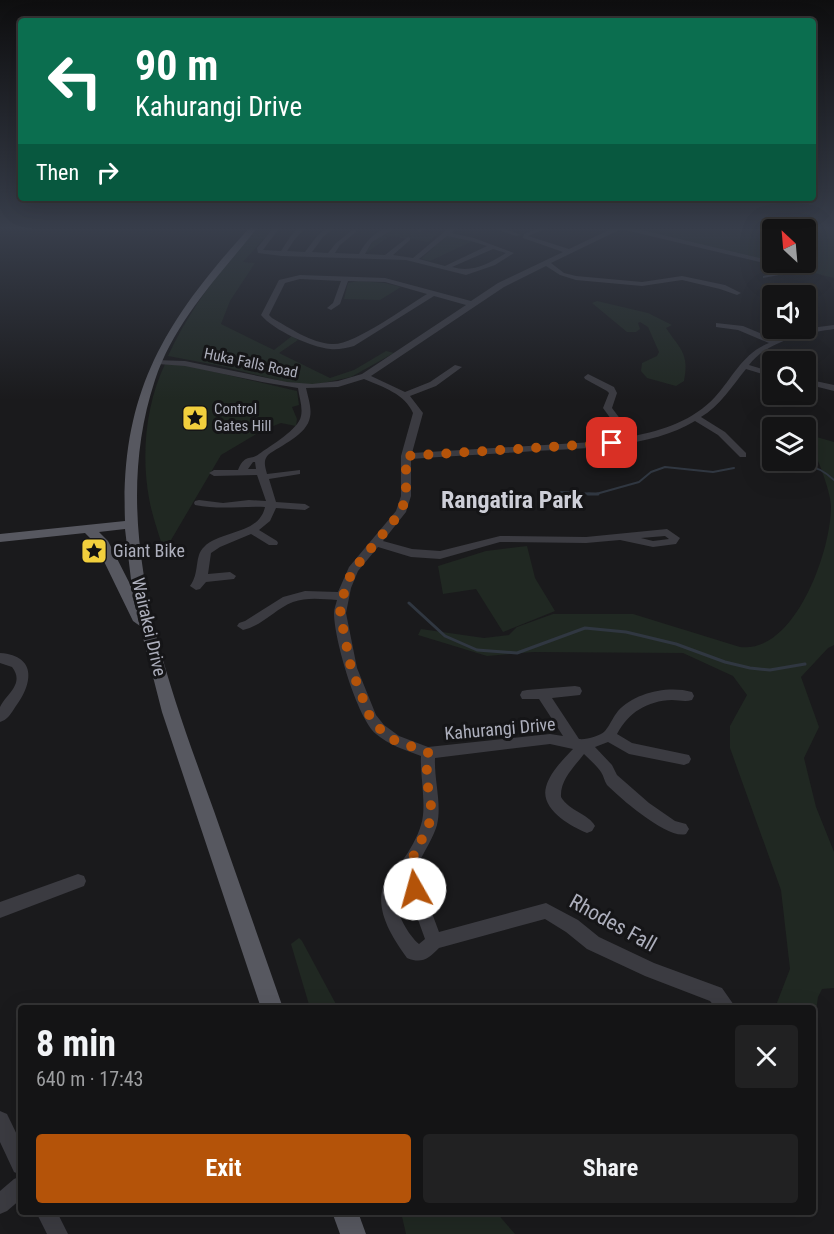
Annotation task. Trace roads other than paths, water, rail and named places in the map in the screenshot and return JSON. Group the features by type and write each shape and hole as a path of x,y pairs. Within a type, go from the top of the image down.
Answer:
{"main road":[{"name":"Wairakei Drive","path":"204,285 191,300 158,362 144,398 132,460 131,524 136,569 149,638 182,747 271,1005"},
{"path":"0,538 131,524"},
{"path":"88,529 101,541 149,638"},
{"path":"346,1215 353,1234"}],"street":[{"path":"281,285 265,315 268,320 325,346 340,348 351,344 433,293"},
{"path":"331,308 336,304 343,285"},
{"path":"402,285 472,304"},
{"name":"Huka Falls Road","path":"158,362 183,363 302,388 340,384 365,376 502,285"},
{"path":"709,285 737,293"},
{"path":"719,325 740,328 775,342"},
{"path":"406,456 593,445 631,440 664,432 696,418 718,399 753,354 775,342 819,328 834,327"},
{"path":"744,366 762,372"},
{"path":"365,376 404,395 433,384 458,368"},
{"path":"588,377 611,389 613,393 607,408 631,440"},
{"path":"816,384 834,388"},
{"path":"241,473 245,464 251,459 260,459 272,446 303,424 306,415 302,388"},
{"name":"Kahurangi Drive","path":"404,395 415,406 417,413 406,456 406,496 401,512 353,570 343,596 340,613 342,633 358,691 370,717 394,740 429,753 550,739 579,744 609,736"},
{"path":"696,418 736,444 743,455"},
{"path":"230,576 199,582 204,554 208,549 252,530 264,520 272,504 262,474 260,459"},
{"path":"214,473 297,472"},
{"path":"199,503 224,506 249,503 305,507"},
{"path":"252,530 273,543"},
{"path":"375,542 426,555 453,552 500,539 586,540 622,537"},
{"path":"243,626 287,600 305,595 343,596"},
{"path":"0,717 21,689 23,678 22,670 5,658"},
{"path":"526,695 575,691"},
{"path":"543,694 579,744 607,769 611,779 662,819 681,829"},
{"path":"684,759 629,748 609,736 613,728 637,702 663,694 687,696"},
{"path":"579,744 552,789 554,801 564,815 587,826"},
{"path":"429,753 426,776 431,804 429,825 409,865 413,870 415,889 434,942"},
{"name":"Rhodes Fall","path":"409,865 393,882 388,894 389,905 400,935 413,952 422,953 434,942 546,911 572,926 593,943 651,970 716,994 725,1005"},
{"path":"0,910 78,881"},
{"path":"0,1121 18,1159"},
{"path":"0,1204 18,1189"},
{"path":"48,1215 58,1234"}],"waterway":[{"path":"596,494 639,482 651,472 665,467 713,472 734,468"},
{"path":"816,468 834,480"},
{"path":"561,492 596,494"},
{"path":"588,494 596,494"},
{"path":"409,603 445,636 477,650 517,653 585,628 626,632 676,644 725,662 750,668 770,670 805,664"}],"place":[{"name":"Control Gates Hill","path":"195,418"},
{"name":"Giant Bike","path":"94,551"}],"district":[{"name":"Rangatira Park","path":"512,500"}]}
